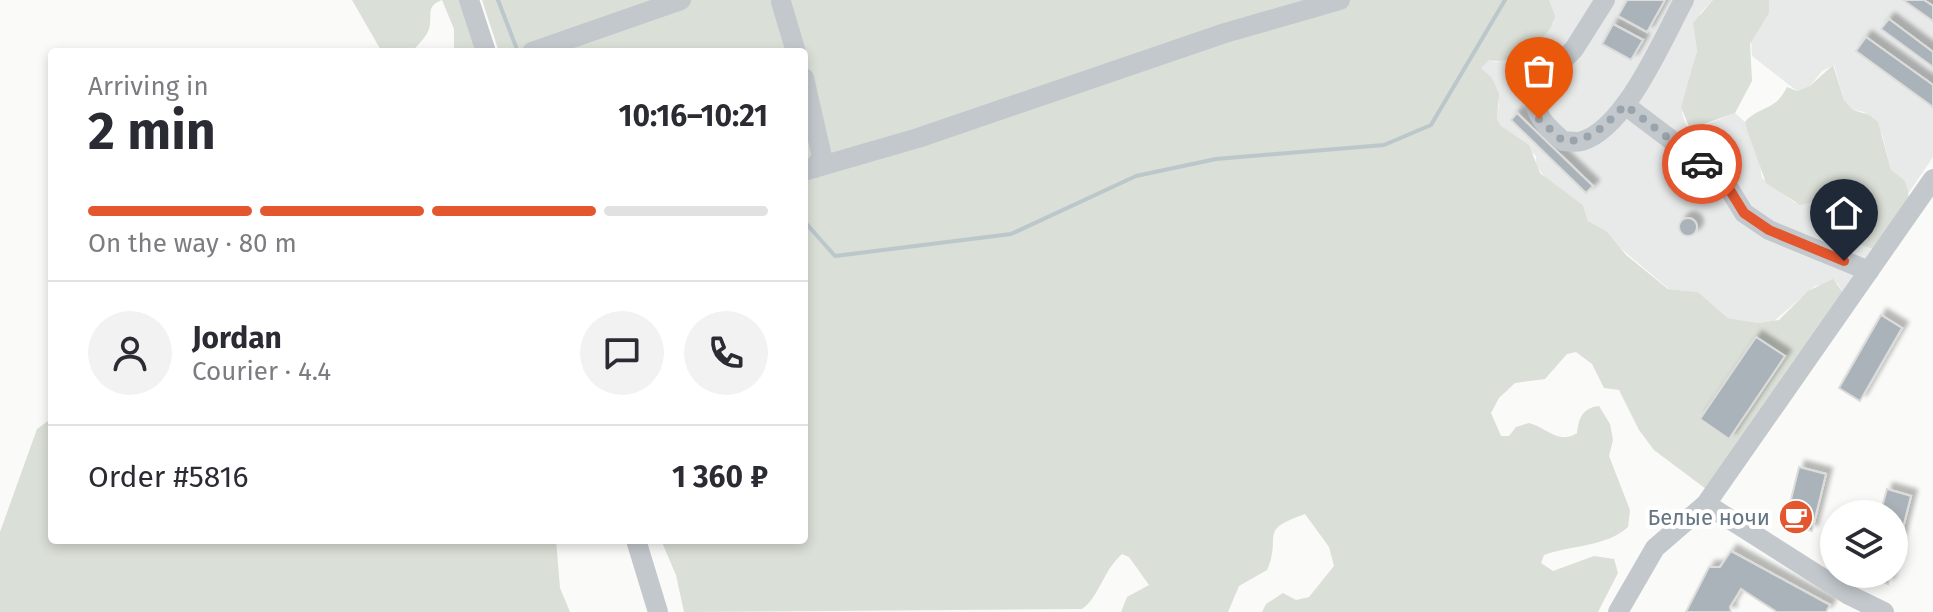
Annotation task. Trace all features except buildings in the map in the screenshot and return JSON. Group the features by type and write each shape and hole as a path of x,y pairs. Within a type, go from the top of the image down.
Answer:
{"street":[{"path":"469,0 485,48"},
{"path":"543,48 681,0"},
{"path":"809,169 918,138 1225,33 1340,0"},
{"path":"1605,0 1574,49 1534,90 1534,108 1539,119 1563,141 1581,142 1597,132 1625,105 1684,0"},
{"path":"781,2 795,48"},
{"path":"808,96 822,157 809,169"},
{"path":"1625,105 1723,179 1744,213 1769,230 1869,271"},
{"path":"1618,612 1655,548 1706,504 1932,185"},
{"path":"1706,504 1844,603 1884,612"},
{"path":"637,544 658,612"}],"shaded area":[{"path":"352,0 442,0 431,8 428,32 415,48 380,48"},
{"path":"442,0 460,0 476,48 454,48 454,29"},
{"path":"482,0 1549,0 1555,16 1552,25 1538,42 1519,55 1498,61 1489,60 1481,68 1492,78 1499,94 1497,119 1501,126 1529,145 1540,173 1583,205 1588,221 1607,232 1626,255 1668,289 1698,292 1728,318 1758,323 1779,320 1808,291 1833,279 1845,295 1706,489 1654,450 1639,430 1619,390 1604,388 1592,364 1576,352 1567,354 1545,379 1515,383 1499,398 1491,413 1501,436 1509,436 1516,427 1529,423 1558,436 1570,436 1577,433 1585,411 1599,406 1610,424 1613,440 1609,456 1630,510 1628,527 1599,542 1544,555 1541,563 1553,571 1594,556 1614,559 1618,573 1598,612 1262,612 1266,604 1283,593 1296,600 1309,597 1334,566 1329,547 1305,514 1276,530 1267,570 1239,586 1228,612 1121,612 1127,597 1149,585 1129,557 1122,554 1082,609 684,612 676,575 663,544 808,544 808,48 498,48"},
{"path":"1549,0 1713,0 1701,12 1694,30 1697,50 1682,113 1686,125 1696,129 1735,113 1745,122 1758,153 1762,178 1795,203 1831,199 1836,225 1850,238 1878,249 1845,295 1837,283 1815,286 1774,321 1758,323 1728,318 1698,292 1669,289 1588,221 1583,205 1546,178 1536,166 1536,156 1501,126 1497,119 1499,103 1480,68 1489,60 1496,62 1515,57 1538,41 1554,22"},
{"path":"1713,0 1769,0 1769,13 1750,44 1752,81 1735,113 1690,129 1681,107 1697,51 1693,23"},
{"path":"1769,0 1933,0 1933,157 1908,194 1891,170 1882,134 1864,112 1853,110 1844,100 1834,65 1822,71 1810,86 1797,91 1752,56 1751,39 1769,13"},
{"path":"1833,65 1844,100 1853,110 1869,115 1878,122 1891,170 1904,180 1908,190 1909,205 1878,249 1858,244 1844,233 1830,199 1800,205 1766,183 1745,122 1777,101 1787,87 1797,91 1810,86"},
{"path":"48,421 48,544 556,544 560,588 570,612 0,612 0,532 37,429"}],"waterway":[{"path":"498,0 516,48"},
{"path":"808,226 835,256 1011,234 1136,176 1216,159 1384,145 1431,125 1505,0"}],"way so far":[{"path":"1539,119 1563,141 1581,142 1597,132 1625,105 1702,164"}],"place":[{"name":"Белые ночи","path":"1796,517"}],"route":[{"path":"1702,164 1723,179 1744,213 1769,230 1844,261"}]}
